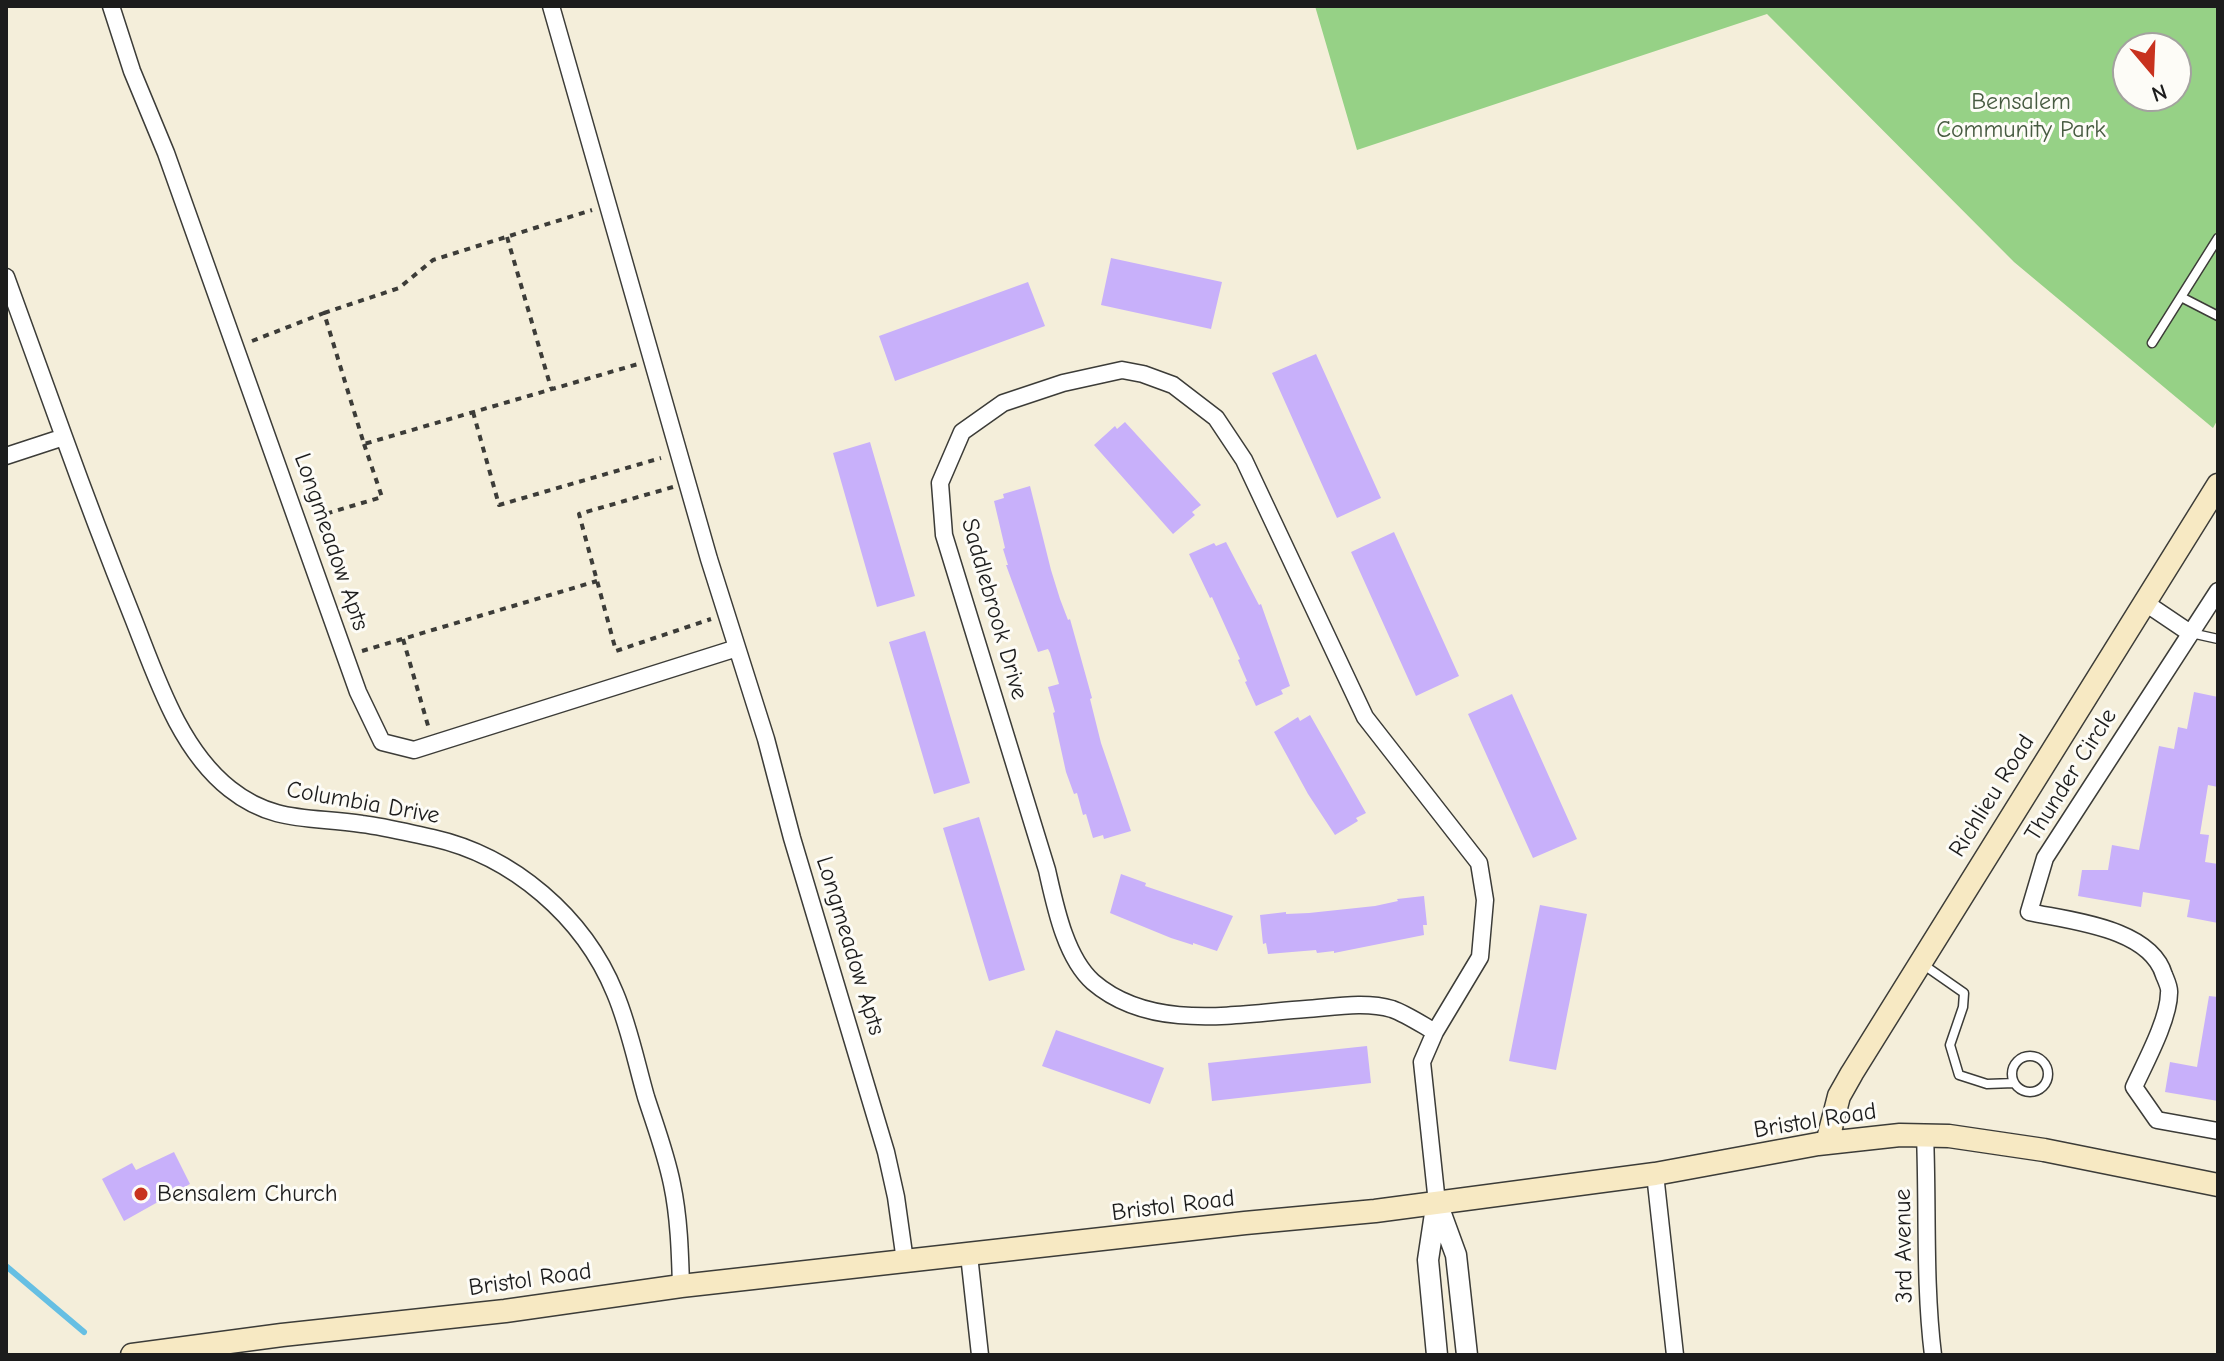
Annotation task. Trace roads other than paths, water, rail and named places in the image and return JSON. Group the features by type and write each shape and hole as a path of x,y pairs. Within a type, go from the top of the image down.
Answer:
{"main road":[{"name":"Richlieu Road","path":"1827,1143 1839,1096 2218,485"},
{"name":"Bristol Road","path":"132,1355 505,1311 681,1286 1437,1203 1655,1174 1827,1143 1925,1135 2044,1150 2218,1185"}],"street":[{"name":"Longmeadow Apts","path":"111,6 358,692 382,742 414,750 737,648"},
{"name":"Longmeadow Apts","path":"551,6 687,484 886,1152 905,1261"},
{"name":"Columbia Drive","path":"6,277 98,533 150,661 175,714 206,767 248,802 292,819 360,823 438,839 475,853 542,892 566,916 603,966 626,1022 672,1184 680,1244 681,1286"},
{"name":"Saddlebrook Drive","path":"1435,1032 1391,1009 1350,1006 1192,1017 1130,1005 1092,981 1075,956 1059,921 1047,870 944,535 940,483 962,432 1003,403 1063,383 1122,370 1173,385 1216,418 1244,460 1365,717 1479,863 1485,900 1480,957 1435,1032 1422,1062 1437,1203"},
{"path":"6,456 64,437"},
{"name":"Thunder Circle","path":"2218,591 2045,858 2029,912 2112,931 2136,942 2160,961 2170,992 2159,1030 2134,1087 2157,1120 2218,1131"},
{"path":"2144,602 2190,633"},
{"name":"3rd Avenue","path":"1925,1135 1927,1269 1933,1355"},
{"path":"1655,1174 1675,1355"},
{"path":"1437,1203 1428,1260 1437,1355"},
{"path":"1437,1203 1456,1255 1467,1355"},
{"path":"969,1255 980,1355"}],"lane":[{"path":"2152,343 2218,238"},
{"path":"2181,297 2218,316"},
{"path":"2190,633 2218,639"},
{"path":"1920,962 1964,993 1963,1007 1950,1045 1959,1075 1987,1084 2014,1083 2022,1091 2039,1090 2048,1076 2046,1064 2036,1057 2023,1057 2011,1071 2014,1083"}],"waterway":[{"path":"6,1266 84,1332"}],"place":[{"name":"Bensalem Church","path":"141,1194"}],"park label":[{"name":"Bensalem Community Park","path":"2021,116"}]}
